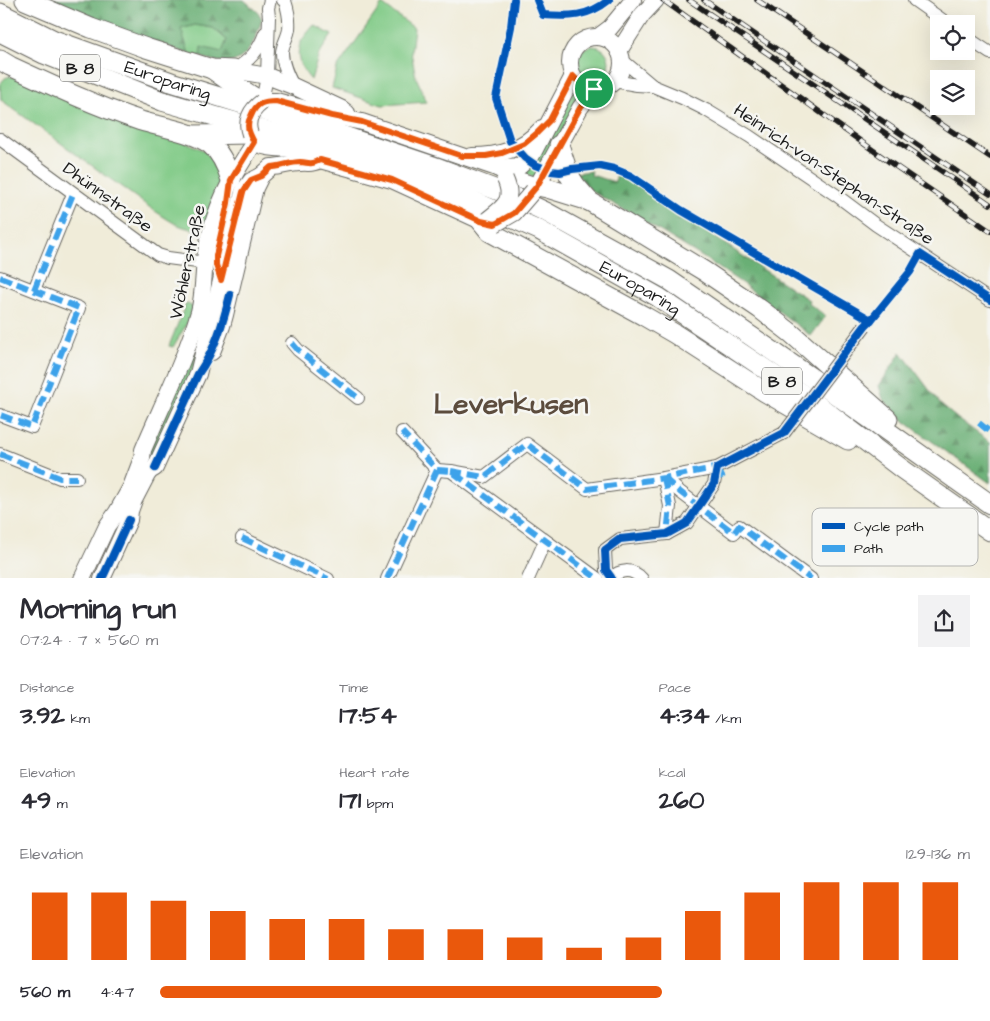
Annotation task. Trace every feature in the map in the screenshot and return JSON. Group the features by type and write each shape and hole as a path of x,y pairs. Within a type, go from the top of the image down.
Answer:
{"highway":[{"path":"26,0 146,48 212,69 233,70"},
{"name":"Europaring","path":"0,13 54,40 171,82 310,125 436,167 510,195 546,212 669,280 825,387 990,504"},
{"name":"Europaring","path":"0,32 44,54 162,101 316,145 431,182 539,230 658,297 814,402 956,508"},
{"path":"0,60 92,103 142,121 190,135 209,144 218,152 231,180"},
{"path":"212,69 262,102"},
{"path":"190,135 229,134 252,138"},
{"path":"560,145 569,175 589,201"},
{"path":"535,188 547,188 589,201 651,238 760,310 792,333 956,480"},
{"path":"488,222 490,232 644,316 765,392 902,469"},
{"name":"Europaring","path":"978,523 990,532"}],"main road":[{"path":"598,37 610,28 634,0"},
{"path":"620,55 642,15 656,0"},
{"path":"598,37 614,44 620,55 621,67 614,81 602,88 586,87 573,76 570,58 580,42 598,37"},
{"name":"Europaring","path":"233,70 267,76 293,86 342,109 362,122"},
{"path":"488,222 502,209 508,200 509,188 501,173 520,166 532,155 573,76"},
{"path":"262,102 254,108 248,122 248,130 252,138 260,145 303,150 315,154 320,160 392,180 488,222 514,213 535,188 580,108 594,89"},
{"name":"Europaring","path":"262,102 276,101 362,122 462,156 535,188"},
{"path":"462,156 486,156 502,153 524,144 550,120"},
{"name":"Wöhlerstraße","path":"82,578 107,526 111,504 116,492 136,454 143,450 184,355 199,312 205,263 216,212 222,196 252,138"},
{"name":"Wöhlerstraße","path":"102,578 129,520 138,515 142,510 155,481 155,468 198,374 243,192 251,180 261,176 271,167 299,162 311,164 320,160"},
{"path":"198,374 207,361 222,326 255,188 261,176"},
{"path":"230,295 221,280 216,265 216,256 228,203 231,180"}],"street":[{"path":"262,102 267,76 268,8 270,0"},
{"path":"283,0 289,13 289,30 282,54 293,86"},
{"path":"914,0 935,15"},
{"path":"233,70 244,64 255,53 262,42 268,26"},
{"path":"975,43 990,53"},
{"name":"Heinrich-von-Stephan-Straße","path":"620,55 653,86 698,106 749,136 836,195 876,225 990,300"},
{"name":"Heinrich-von-Stephan-Straße","path":"614,81 653,86"},
{"name":"Dhünnstraße","path":"0,139 158,255 205,263"},
{"path":"34,290 73,194"},
{"path":"0,277 79,308 32,427 0,415"},
{"path":"402,432 437,470 484,477 527,444 587,489 717,468 784,433 864,326"},
{"path":"295,346 358,398"},
{"path":"0,454 60,478 77,478"},
{"path":"717,468 724,482"},
{"path":"642,578 636,573 623,571 616,573 610,578 606,570 605,550 620,539 667,534 687,523 714,484 717,468"},
{"path":"387,578 437,470"},
{"path":"451,471 598,578"},
{"path":"664,478 734,533 739,526 811,578"},
{"path":"664,478 670,506 667,534"},
{"path":"242,538 328,578"},
{"path":"528,578 546,541"}],"green space":[{"path":"47,0 244,0 258,12 262,19 255,39 248,51 238,60 224,62 200,57 201,47 222,52 227,40 213,28 195,25 181,29 189,54"},
{"path":"382,4 414,28 411,52 416,77 427,102 382,105 332,88 337,68"},
{"path":"195,25 213,28 227,40 222,53 200,57 189,54 181,29"},
{"path":"314,25 332,35 319,54 311,80 302,67 298,52 302,40"},
{"path":"593,46 605,50 609,62 605,74 593,78 581,74 577,62 581,50"},
{"path":"10,76 205,151 215,164 219,180 206,229 191,229 165,218 1,100 0,84 5,78"},
{"path":"575,89 582,93 536,179 522,172"},
{"path":"592,171 591,175 615,182 617,175 629,180 809,300 808,303 826,316 811,336 743,284 704,258 591,191 576,173"},
{"path":"186,303 193,307 189,320 173,347 169,346"},
{"path":"210,311 193,368 150,460 144,462"},
{"path":"901,352 940,404 990,442 990,483 905,422 883,399 879,386"}],"railway":[{"path":"663,0 891,163 990,231"},
{"path":"689,0 990,204"},
{"path":"704,0 990,194"},
{"path":"757,0 990,157"}],"marked path":[{"path":"34,290 73,194"},
{"path":"0,277 79,308 32,427 0,415"},
{"path":"292,343 298,350 358,398"},
{"path":"979,423 990,432"},
{"path":"387,578 437,470 402,432"},
{"path":"451,471 484,477 527,444 587,489 664,478 719,467"},
{"path":"0,454 60,478 77,478"},
{"path":"717,468 725,482"},
{"path":"437,470 451,471 597,578"},
{"path":"664,478 734,533 739,526 810,578"},
{"path":"664,478 670,506 667,534"},
{"path":"242,538 326,578"}],"cycle path":[{"path":"514,0 511,27 496,98 510,141 525,158 535,165 551,171 560,172 600,166 631,176 681,210 871,320"},
{"path":"537,0 543,15 561,16 586,13 609,0"},
{"path":"611,577 606,570 605,550 620,539 667,534 687,523 714,484 717,468 784,433 865,326 910,272 920,254 990,300"},
{"path":"155,468 198,374 214,346 230,295"},
{"path":"102,578 129,520"}],"district":[{"name":"Leverkusen","path":"511,403"}],"route":[{"path":"573,76 586,87 594,89 580,108 537,186 514,213 495,224 481,221 392,180 320,160 311,164 299,162 271,167 261,176 251,180 243,192 221,280 217,271 216,256 223,230 231,180 254,142 248,130 248,122 254,108 262,102 276,101 362,122 462,156 486,156 502,153 524,144 536,134 550,120 573,76"}]}
